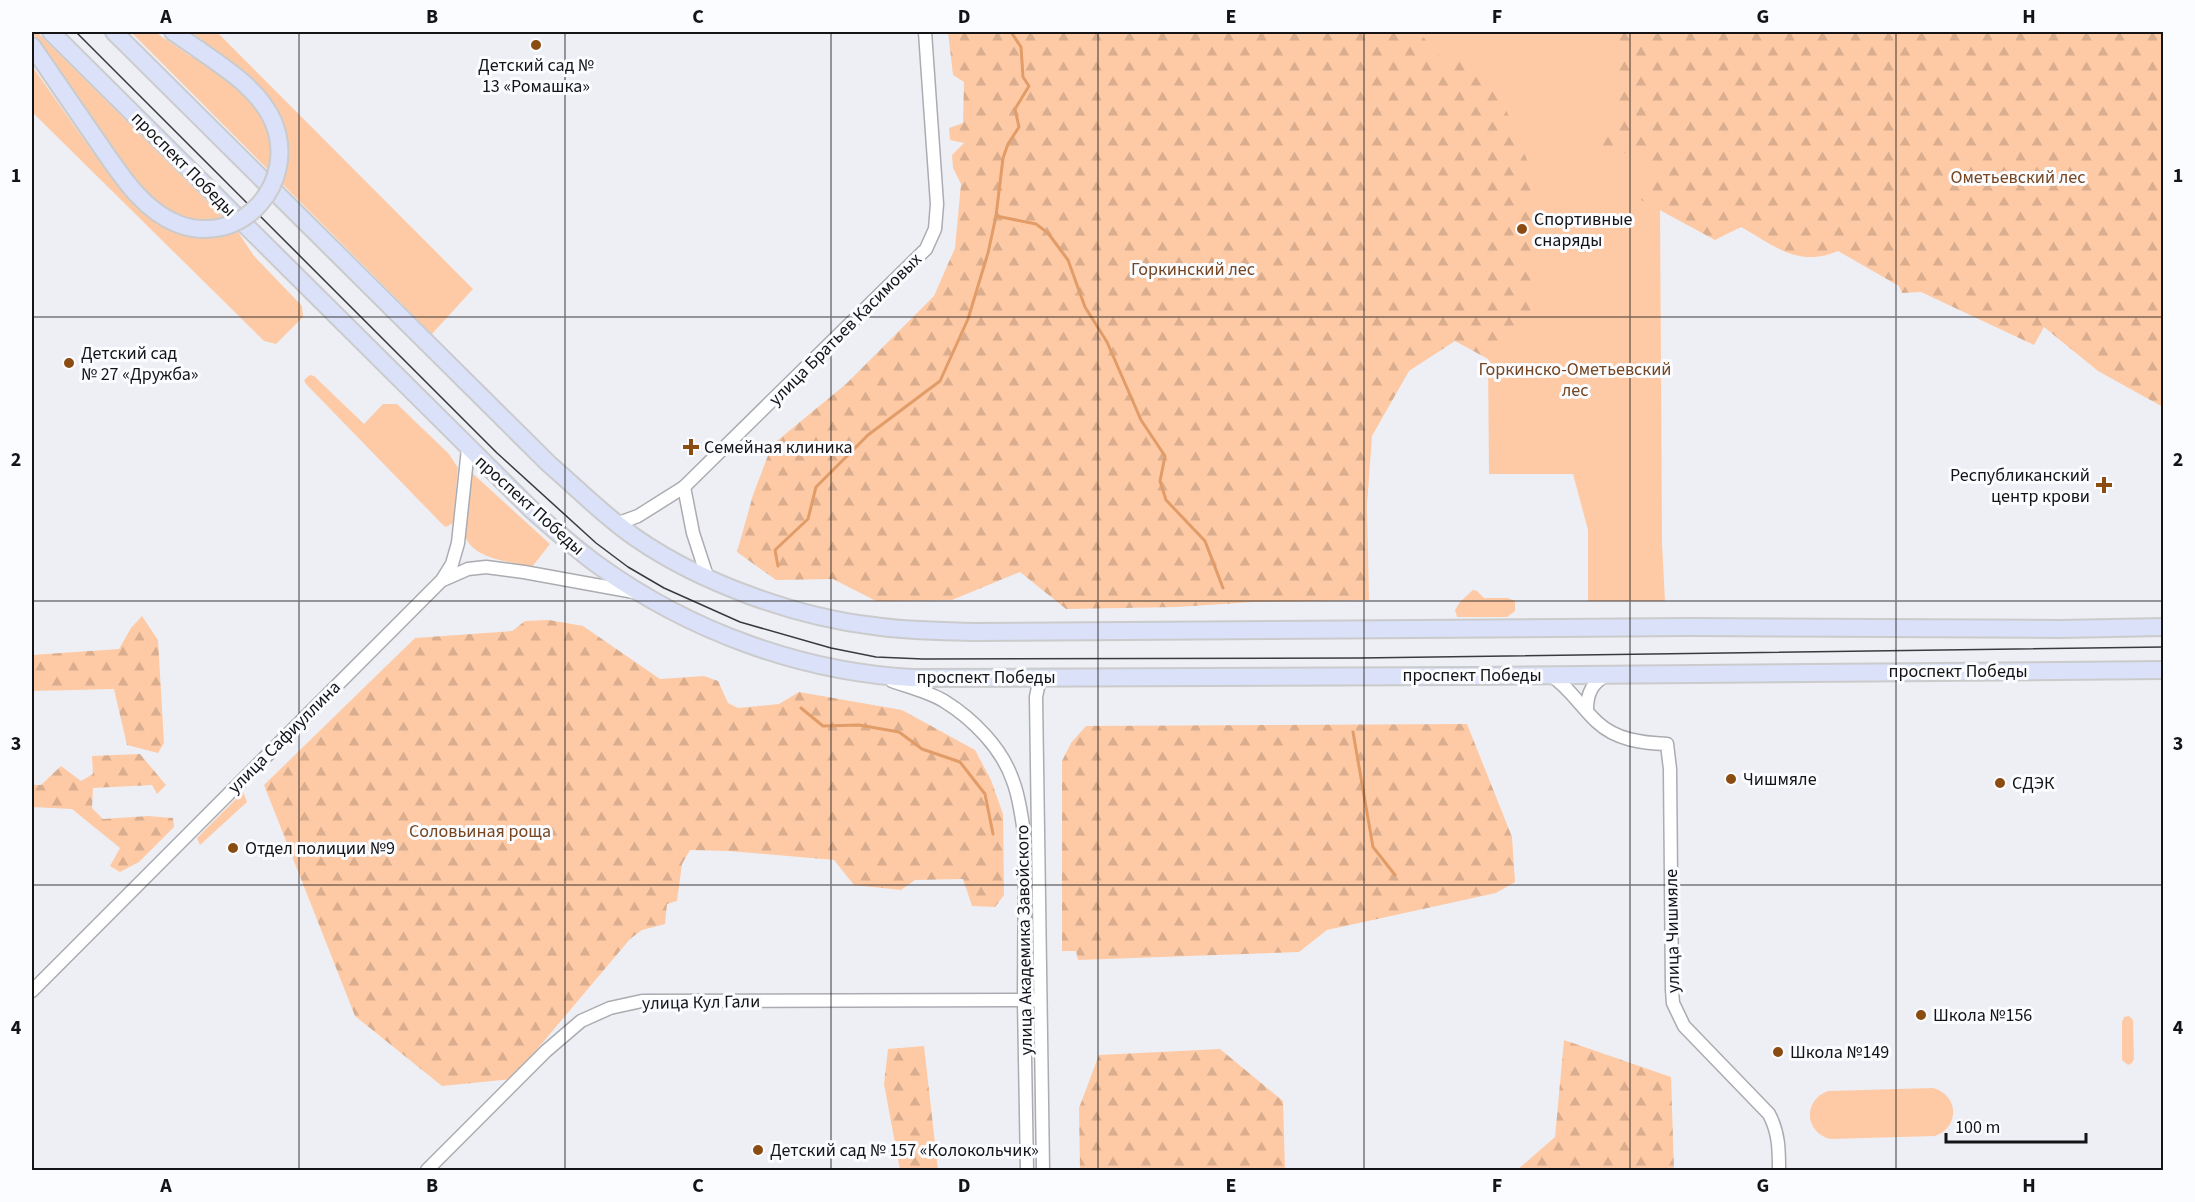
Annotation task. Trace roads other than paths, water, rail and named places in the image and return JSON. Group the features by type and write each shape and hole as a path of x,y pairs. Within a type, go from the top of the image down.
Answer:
{"main road":[{"name":"проспект Победы","path":"51,32 534,513 597,565 640,593 735,640 794,659 879,676 965,678 2163,670"},
{"path":"114,32 549,464 616,524 638,539 707,576 756,598 826,618 916,630 1032,632 1678,627 2048,629 2163,627"},
{"path":"32,46 126,182 154,211 179,224 204,229 217,228 234,223 254,212 268,192 275,177 279,159 278,139 273,121 259,99 234,75 173,32"}],"street":[{"name":"улица Братьев Касимовых","path":"616,524 638,516 684,487 926,249 935,229 936,204 925,32"},
{"name":"улица Сафиуллина","path":"32,991 442,580 452,564 458,543 468,449"},
{"path":"684,487 693,533 707,576"},
{"path":"442,580 468,568 486,567 640,593"},
{"path":"1587,710 1588,693 1597,680 1607,674"},
{"name":"улица Чишмяле","path":"1549,675 1570,691 1596,721 1620,737 1647,744 1667,744 1670,769 1674,1003 1684,1026 1769,1114 1779,1140 1779,1170"},
{"name":"улица Академика Завойского","path":"879,676 943,700 970,721 994,747 1013,780 1022,814 1025,840 1024,1000 1028,1170"},
{"name":"улица Академика Завойского","path":"1043,677 1036,697 1043,1170"},
{"name":"улица Кул Гали","path":"427,1170 546,1051 581,1021 610,1008 642,1001 1040,1000"}],"waterway":[{"path":"778,566 775,550 808,519 816,487 868,435 940,381 968,319 988,253 996,216 1003,158 1008,144 1019,127 1015,109 1029,86 1023,77 1021,47 1011,32"},
{"path":"996,216 1036,224 1048,233 1068,260 1085,307 1107,342 1141,420 1165,456 1160,481 1166,500 1205,541 1223,588"},
{"path":"801,708 823,726 859,725 899,732 922,749 960,762 985,794 993,834"},
{"path":"1353,732 1373,847 1395,875"}],"tram line":[{"path":"76,32 497,453 596,543 628,567 664,588 740,622 831,648 876,657 923,659 1360,658 2164,647"}],"place":[{"name":"Детский сад № 13 «Ромашка»","path":"536,45"},
{"name":"Спортивные снаряды","path":"1522,229"},
{"name":"Детский сад № 27 «Дружба»","path":"69,363"},
{"name":"Семейная клиника","path":"691,447"},
{"name":"Республиканский центр крови","path":"2104,485"},
{"name":"Чишмяле","path":"1731,779"},
{"name":"СДЭК","path":"2000,783"},
{"name":"Отдел полиции №9","path":"233,848"},
{"name":"Школа №156","path":"1921,1015"},
{"name":"Школа №149","path":"1778,1052"},
{"name":"Детский сад № 157 «Колокольчик»","path":"758,1150"}],"park label":[{"name":"Ометьевский лес","path":"2018,177"},
{"name":"Горкинский лес","path":"1193,269"},
{"name":"Горкинско-Ометьевский лес","path":"1575,379"},
{"name":"Соловьиная роща","path":"480,831"}]}
